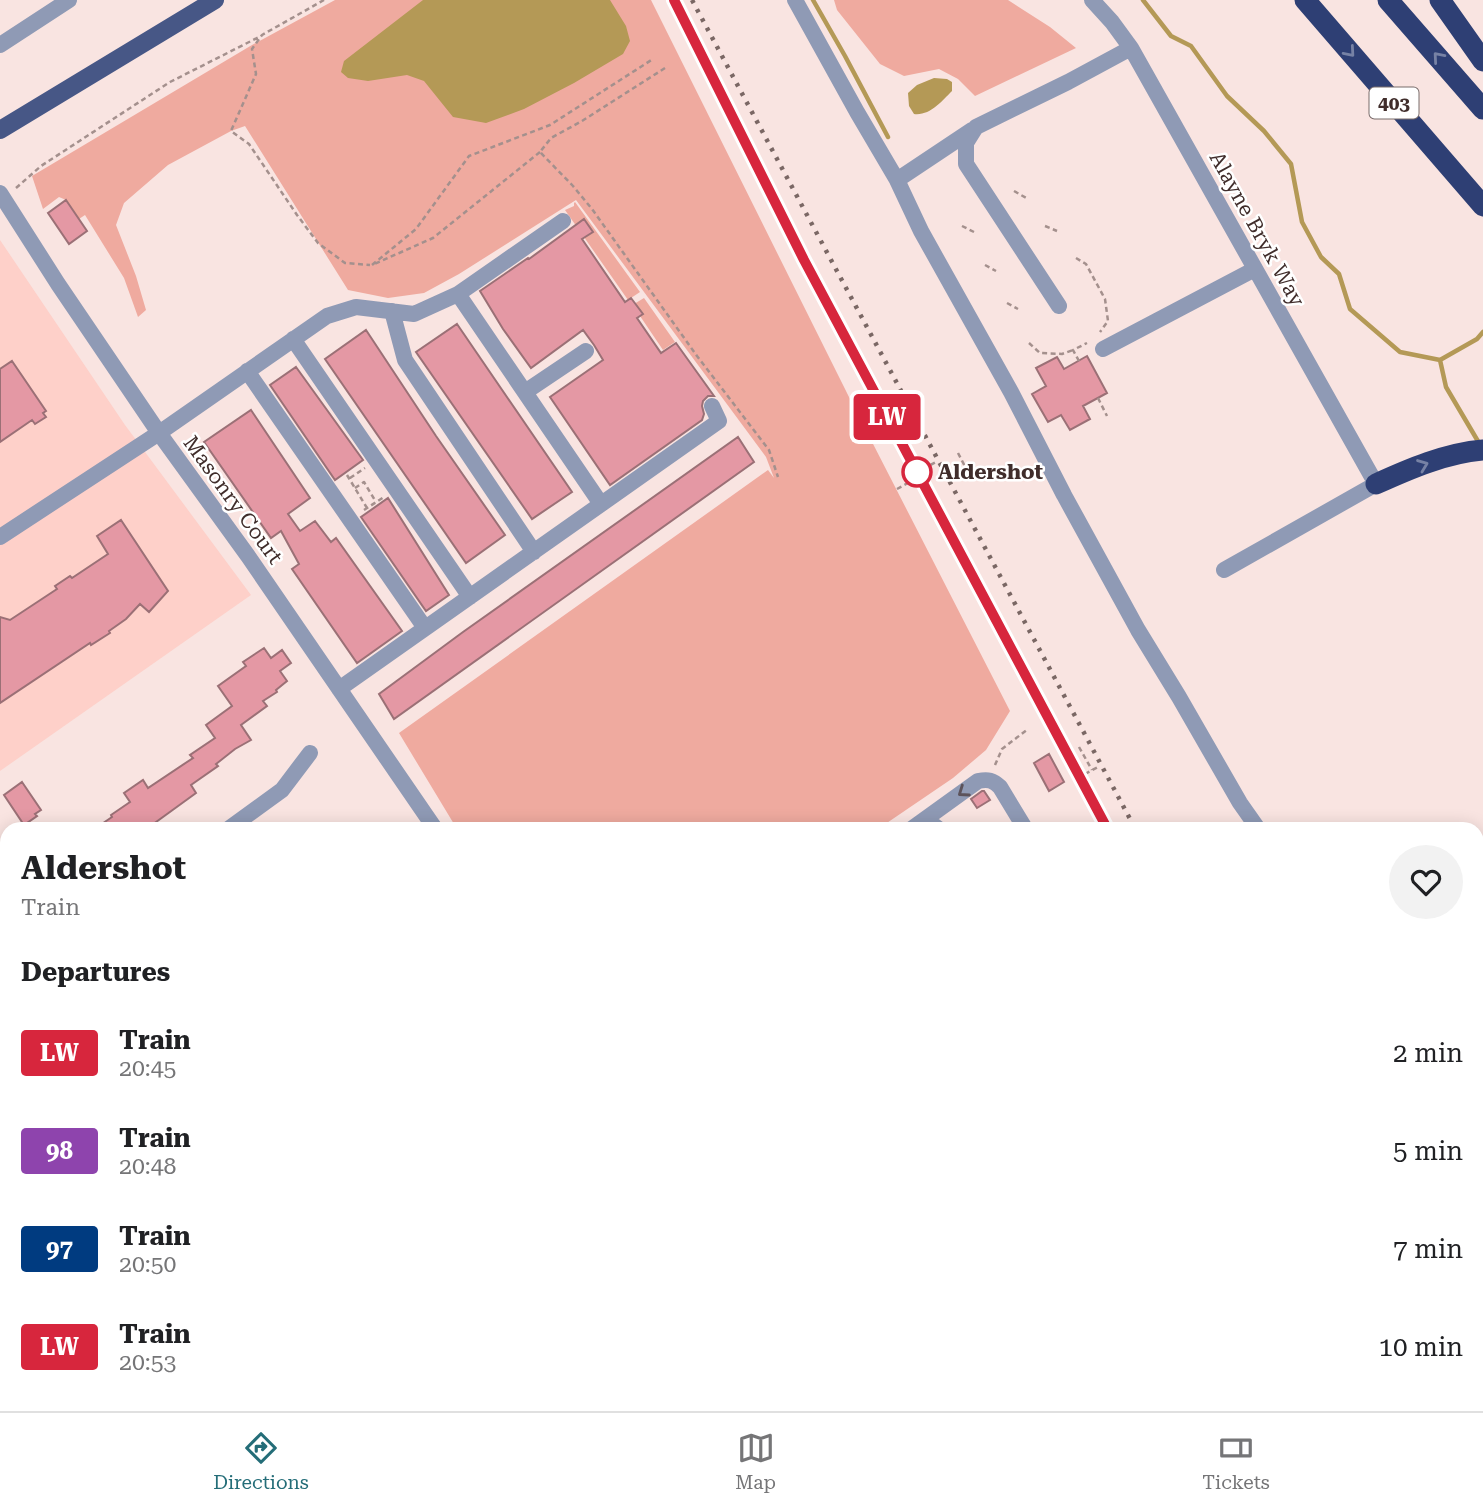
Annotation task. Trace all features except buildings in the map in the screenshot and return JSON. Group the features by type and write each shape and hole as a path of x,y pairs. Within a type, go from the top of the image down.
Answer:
{"highway":[{"name":"403","path":"1306,0 1483,206"},
{"path":"1388,0 1483,109"},
{"path":"1440,0 1483,61"},
{"path":"1376,484 1439,459 1477,450"}],"main road":[{"path":"0,130 215,0"}],"street":[{"path":"0,45 69,0"},
{"path":"795,0 897,180 921,231 1011,392 1138,630 1253,822"},
{"name":"Alayne Bryk Way","path":"1092,0 1131,48 1376,484"},
{"path":"897,180 974,129 1131,48"},
{"path":"974,129 966,143 965,164 1059,306"},
{"name":"Masonry Court","path":"8,191 58,284 430,822"},
{"path":"0,537 159,433 327,316 356,307 414,314 458,294 563,221"},
{"path":"1097,343 1255,269"},
{"path":"458,294 601,504"},
{"path":"392,311 405,360 534,552"},
{"path":"293,340 470,597"},
{"path":"525,392 586,351"},
{"path":"247,371 425,628"},
{"path":"339,689 719,421 712,406"},
{"path":"1224,570 1376,484"},
{"path":"238,822 282,790 310,753"},
{"path":"920,822 978,781 987,779 1000,787 1023,822"}],"path":[{"path":"8,191 41,166 170,82 324,0"},
{"path":"262,35 252,50 256,74 231,131 249,144 318,243 345,263 372,265 433,238 540,152 551,138 665,68"},
{"path":"372,265 416,229 470,156 550,125 653,59"},
{"path":"540,152 592,209 697,356 769,450 778,477"},
{"path":"1014,191 1028,199"},
{"path":"962,226 974,232"},
{"path":"1045,226 1057,230"},
{"path":"1029,343 1040,353 1062,354 1097,343 1108,321 1105,299 1086,264 1076,258"},
{"path":"985,265 996,271"},
{"path":"1007,303 1018,309"},
{"path":"1073,350 1079,361"},
{"path":"1098,398 1107,416"},
{"path":"958,453 971,478"},
{"path":"923,469 936,462"},
{"path":"347,475 367,508"},
{"path":"355,488 363,482 376,502"},
{"path":"897,489 908,483"},
{"path":"350,520 396,489"},
{"path":"993,768 1002,749 1028,729"},
{"path":"1079,747 1092,770"},
{"path":"1085,774 1098,767"}],"shaded area":[{"path":"335,0 651,0 850,399 1010,711 986,750 953,778 888,822 453,822 399,733 768,470 774,478 766,457 576,200 424,293 388,298 348,290 245,126 168,165 124,203 116,225 146,310 138,317 124,278 85,215 79,219 66,200 59,197 43,209 32,176 252,45"},
{"path":"423,0 610,0 626,26 630,41 623,54 574,83 524,109 486,123 453,117 424,81 407,75 368,81 348,78 341,72 344,61"},
{"path":"834,0 1008,0 1050,27 1076,48 975,96 958,79 939,69 904,76 880,64 837,10"},
{"path":"934,78 952,82 952,91 930,110 914,114 909,106 908,93 917,85"},
{"path":"575,202 640,292 628,300 565,210 574,206"},
{"path":"0,240 125,425 251,595 0,771"},
{"path":"644,298 675,342 663,350 634,304"}],"waterway":[{"path":"813,0 888,137"},
{"path":"1143,0 1171,36 1191,46 1227,96 1264,131 1291,164 1302,222 1321,257 1339,274 1350,309 1400,352 1440,360 1477,339 1483,332"},
{"path":"1440,360 1446,387 1479,443"}],"railway":[{"path":"674,0 793,240 1104,822"},
{"path":"692,0 1132,822"}],"train":[{"name":"LW","path":"674,0 804,260 1104,822"}],"place":[{"name":"Aldershot","path":"917,472"}]}
